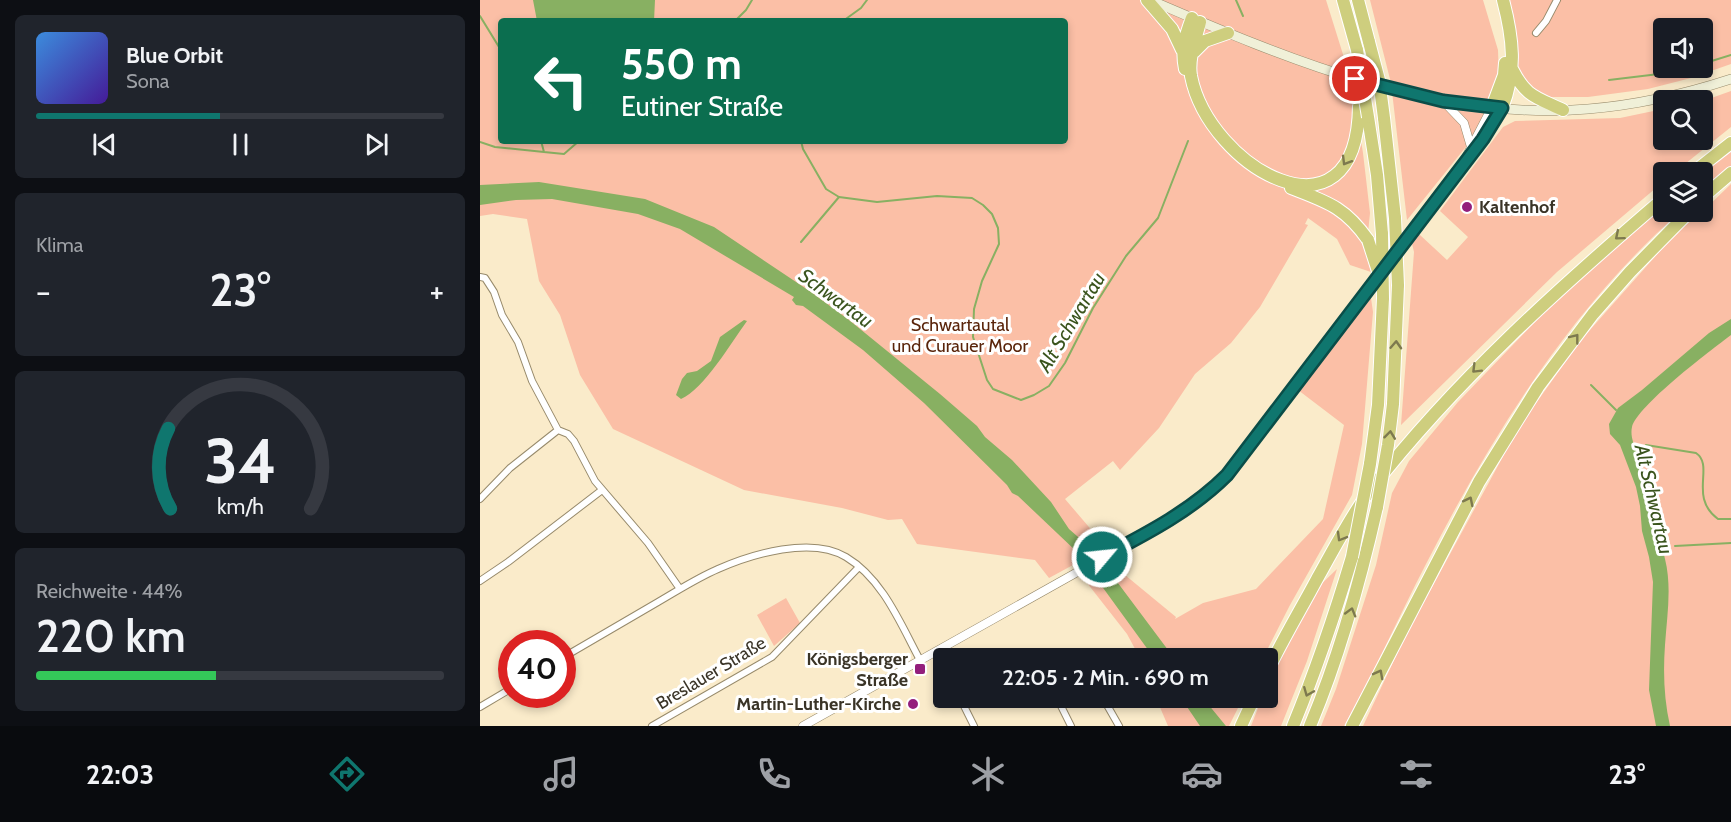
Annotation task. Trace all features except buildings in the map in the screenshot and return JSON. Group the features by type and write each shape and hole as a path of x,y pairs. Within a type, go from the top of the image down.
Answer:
{"highway":[{"path":"1148,0 1172,29 1187,53 1187,78 1196,103 1214,134 1232,155 1251,170 1324,201 1345,212 1356,222 1368,240 1377,261 1383,298"},
{"path":"1293,726 1333,621 1352,556 1370,464 1378,405 1383,298 1382,234 1377,175 1368,117 1344,0"},
{"path":"1310,726 1326,689 1348,625 1377,507 1389,445 1393,404 1398,285 1395,218 1379,80 1358,0"},
{"path":"1366,28 1367,0"},
{"path":"1496,0 1506,40 1504,75 1497,107"},
{"path":"1497,107 1509,89 1512,69 1511,41 1503,0"},
{"path":"1196,20 1184,39 1191,77 1200,100 1219,134 1237,154 1259,170 1292,184 1322,183 1333,177 1343,168 1354,147 1359,128 1354,51"},
{"path":"1187,53 1205,41 1228,33"},
{"path":"1512,69 1521,86 1531,95 1563,110"},
{"path":"1707,162 1731,143"},
{"path":"1713,189 1731,173"},
{"path":"1278,652 1347,528 1370,491 1397,458 1468,377 1516,329 1653,207"},
{"path":"1352,726 1479,482 1538,387 1601,305 1679,222"},
{"path":"1241,726 1249,708"}],"main road":[{"path":"1148,0 1228,33 1373,85 1443,101 1497,107 1587,109 1636,103 1696,90 1731,79"}],"street":[{"path":"1536,33 1546,21 1557,0"},
{"path":"1443,101 1464,123 1470,147"},
{"path":"1462,167 1470,147 1497,107"},
{"path":"943,648 1163,524 1210,492 1227,475 1483,139 1497,107"},
{"path":"480,277 485,278 494,292 502,315 518,342 532,381 558,430 568,434 574,441 595,481 613,499 648,543 680,589"},
{"path":"480,499 510,468 558,430"},
{"path":"480,581 602,490"},
{"path":"576,650 717,569 762,554 821,548 846,557 874,581 920,660"},
{"name":"Breslauer Straße","path":"652,726 772,657 859,567"},
{"path":"803,726 933,654"},
{"path":"480,707 498,696"},
{"path":"965,708 974,726"},
{"path":"1062,708 1071,726"},
{"path":"1109,708 1119,726"}],"green space":[{"name":"Schwartautal und Curauer Moor","path":"480,0 1326,0 1351,80 1370,213 1366,253 1371,272 1350,265 1337,239 1308,218 1305,224 1308,225 1260,307 1231,343 1195,374 1159,428 1120,470 1113,461 1065,499 1112,554 1125,575 1176,617 1175,619 1203,603 1256,589 1323,519 1344,425 1298,390 1371,298 1373,312 1362,444 1352,495 1268,648 1135,648 1127,634 1073,565 1049,578 1035,560 917,544 902,519 888,520 842,508 744,490 613,429 580,375 560,315 539,281 527,219 493,214 480,216"},
{"path":"1370,0 1483,0 1498,50 1499,78 1473,138 1407,220 1391,83"},
{"path":"1509,0 1731,0 1731,64 1713,70 1713,18 1653,18 1653,78 1691,78 1648,89 1588,97 1551,97 1535,94 1517,73"},
{"path":"1731,91 1731,127 1713,141 1713,97"},
{"path":"1653,111 1653,150 1702,150 1687,162 1653,162 1653,190 1557,272 1401,425 1414,252 1410,235 1420,235 1447,260 1468,237 1440,211 1503,127 1515,121 1620,118"},
{"path":"1731,150 1731,166 1713,183 1713,165"},
{"path":"1731,184 1731,726 1363,726 1405,637 1519,427 1581,340 1676,233 1690,222 1713,222 1713,201"},
{"path":"1653,214 1653,222 1669,222 1640,249 1604,289 1537,376 1478,468 1451,516 1344,726 1321,726 1336,689 1376,565 1392,493 1409,461 1458,402 1557,299"},
{"path":"1337,569 1307,661 1281,726 1251,726 1258,708 1278,708 1278,660 1314,591"},
{"path":"786,598 800,623 774,646 757,615"},
{"path":"1160,708 1238,708 1229,726 1222,722 1220,726 1168,726"}],"shaded area":[{"path":"533,0 655,0 654,18 536,18"},
{"path":"539,182 645,199 714,227 811,292 940,394 1012,460 1051,502 1069,529 1094,551 1167,648 1147,648 1077,552 1018,496 1012,493 1007,485 924,403 863,350 803,306 796,305 792,300 794,297 680,229 638,214 552,199 516,200 480,205 480,185"},
{"path":"1731,319 1731,335 1660,393 1637,418 1632,427 1633,440 1652,506 1668,580 1664,676 1670,726 1656,726 1649,690 1653,582 1642,531 1636,487 1620,445 1610,434 1609,424 1618,408 1709,333"},
{"path":"744,320 747,321 699,386 681,399 676,395 687,373 697,371 711,361 720,337"},
{"path":"1188,708 1211,708 1226,726 1200,726"}],"waterway":[{"name":"Alt Schwartau","path":"738,18 752,0"},
{"name":"Alt Schwartau","path":"847,18 861,8 867,0"},
{"name":"Alt Schwartau","path":"1236,0 1243,16"},
{"name":"Alt Schwartau","path":"480,16 498,45"},
{"path":"1713,61 1731,55"},
{"path":"1609,80 1653,75"},
{"name":"Alt Schwartau","path":"802,144 826,189 839,197 877,202 937,196 972,198 992,214 998,228 999,244 982,281 974,309 973,337 987,380 993,389 1021,400 1049,386 1065,363 1093,308 1126,256 1158,218 1188,141"},
{"name":"Alt Schwartau","path":"480,142 495,147 544,152"},
{"name":"Alt Schwartau","path":"542,144 544,152 564,154 576,144"},
{"path":"801,242 839,197"},
{"path":"1591,385 1616,410"},
{"path":"1646,445 1696,453 1703,466 1703,492 1709,510 1718,519 1731,519"},
{"path":"1675,546 1731,543"}],"place":[{"name":"Kaltenhof","path":"1467,207"},
{"name":"Königsberger Straße","path":"920,669"},
{"name":"Martin-Luther-Kirche","path":"913,704"}],"route":[{"path":"1102,557 1192,506 1227,475 1483,139 1502,108 1443,101 1355,79"}],"water label":[{"name":"Schwartau","path":"836,298"}]}
